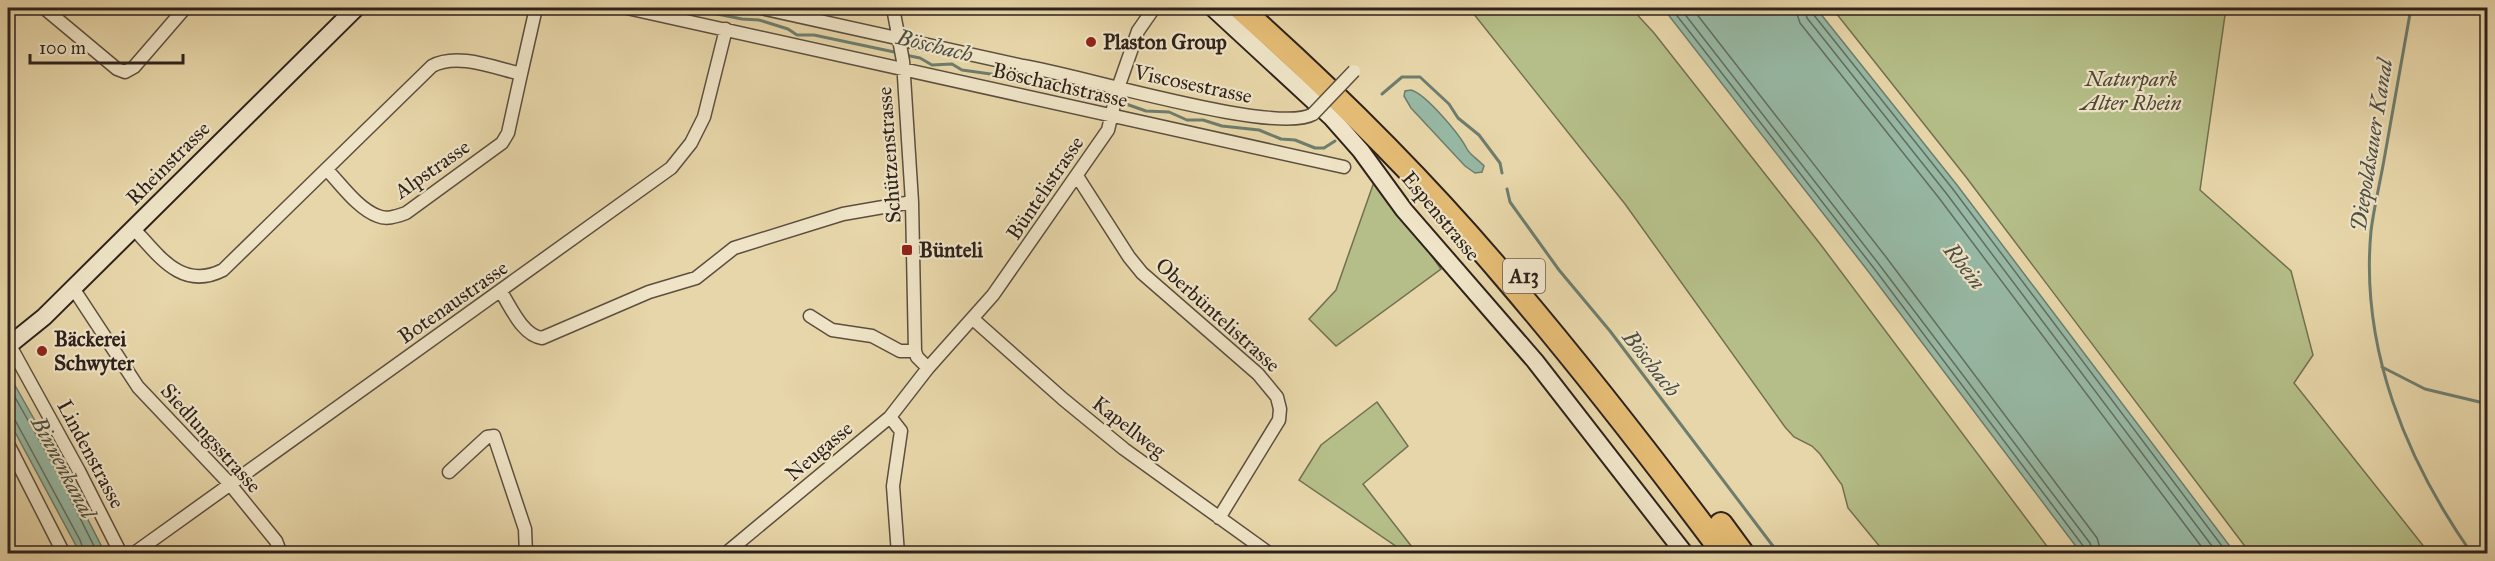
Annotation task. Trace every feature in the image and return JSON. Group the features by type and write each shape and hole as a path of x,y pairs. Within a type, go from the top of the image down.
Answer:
{"highway":[{"name":"A13","path":"1240,8 1372,132 1503,274 1581,369 1724,554"},
{"name":"A13","path":"1262,8 1384,124 1512,261 1606,376 1743,554"}],"street":[{"path":"44,8 117,69 125,72 134,67 186,8"},
{"name":"Rheinstrasse","path":"8,344 44,317 356,8"},
{"name":"Alpstrasse","path":"327,170 364,208 377,216 391,218 406,213 502,143 508,133 536,8"},
{"name":"Böschachstrasse","path":"627,8 903,65 1076,106 1112,117 1344,168"},
{"name":"Viscosestrasse","path":"761,8 1263,119 1297,120 1313,114 1354,71"},
{"name":"Schützenstrasse","path":"892,8 903,65 912,202 915,351"},
{"name":"Büntelistrasse","path":"928,368 973,319 1011,272 1108,130 1118,88 1138,31 1154,8"},
{"name":"Espenstrasse","path":"1213,8 1331,117 1362,151 1404,210 1535,361 1685,554"},
{"name":"Botenaustrasse","path":"133,554 671,168 691,143 704,117 726,29"},
{"path":"134,229 176,270 199,278 210,277 223,270 327,170 415,80 439,62 471,63 521,74"},
{"name":"Oberbüntelistrasse","path":"1077,176 1129,257 1142,273 1258,374 1277,397 1280,409 1278,420 1219,518"},
{"path":"501,292 525,329 536,337 542,338 649,292 696,278 734,249 843,214 912,202"},
{"name":"Siedlungsstrasse","path":"73,288 138,387 229,483 276,541 281,554"},
{"path":"810,316 832,330 872,336 900,351 915,351 917,357 928,368"},
{"name":"Kapellweg","path":"973,319 1063,399 1124,449 1270,554"},
{"name":"Lindenstrasse","path":"8,344 122,554"},
{"name":"Neugasse","path":"725,554 890,417 928,368"},
{"path":"890,417 897,424 901,436 893,486 898,554"},
{"path":"449,472 487,437 494,436 525,529 526,554"},
{"path":"8,444 64,554"}],"green space":[{"path":"1469,8 1631,8 1654,33 1821,245 2052,553 1885,553 1848,508 1842,485 1820,454 1812,446 1794,437 1785,427 1625,204"},
{"name":"Naturpark Alter Rhein","path":"1832,8 2226,8 2200,190 2291,271 2313,355 2294,383 2429,553 2250,553 1966,177"},
{"path":"1374,182 1441,269 1336,346 1309,319 1336,290"},
{"path":"1377,402 1408,446 1363,484 1412,547 1406,553 1299,480 1321,445"}],"water":[{"name":"Rhein","path":"1663,8 1816,8 1957,185 2235,553 2081,553 1868,271"},
{"path":"1411,90 1425,99 1442,116 1468,151 1484,166 1482,172 1475,173 1465,166 1411,108 1404,96 1405,91"},
{"path":"8,373 60,465 105,553 80,553 8,419"}],"waterway":[{"name":"Böschach","path":"687,8 742,19 759,20 788,29 797,35 814,35 899,53"},
{"name":"Diepoldsauer Kanal","path":"2411,8 2371,231 2369,275 2373,318 2381,360 2408,441 2448,518 2472,554"},
{"name":"Böschach","path":"905,55 920,58 932,65 952,64 962,70 1005,76 1037,85 1049,85 1070,95 1104,100"},
{"name":"Böschach","path":"1382,94 1402,77 1420,77 1449,104 1458,118 1479,135 1500,163 1502,173"},
{"name":"Böschach","path":"1126,104 1146,111 1169,112 1187,120 1203,120 1222,126 1259,130 1281,139 1295,140 1315,148 1324,148 1335,141"},
{"name":"Böschach","path":"1507,189 1510,202 1559,270 1610,331 1779,554"},
{"name":"Böschach","path":"2382,367 2425,389 2488,404"}],"place":[{"name":"Plaston Group","path":"1091,42"},
{"name":"Bünteli","path":"907,250"},
{"name":"Bäckerei Schwyter","path":"42,351"}],"water label":[{"name":"Binnenkanal","path":"64,467"}]}
